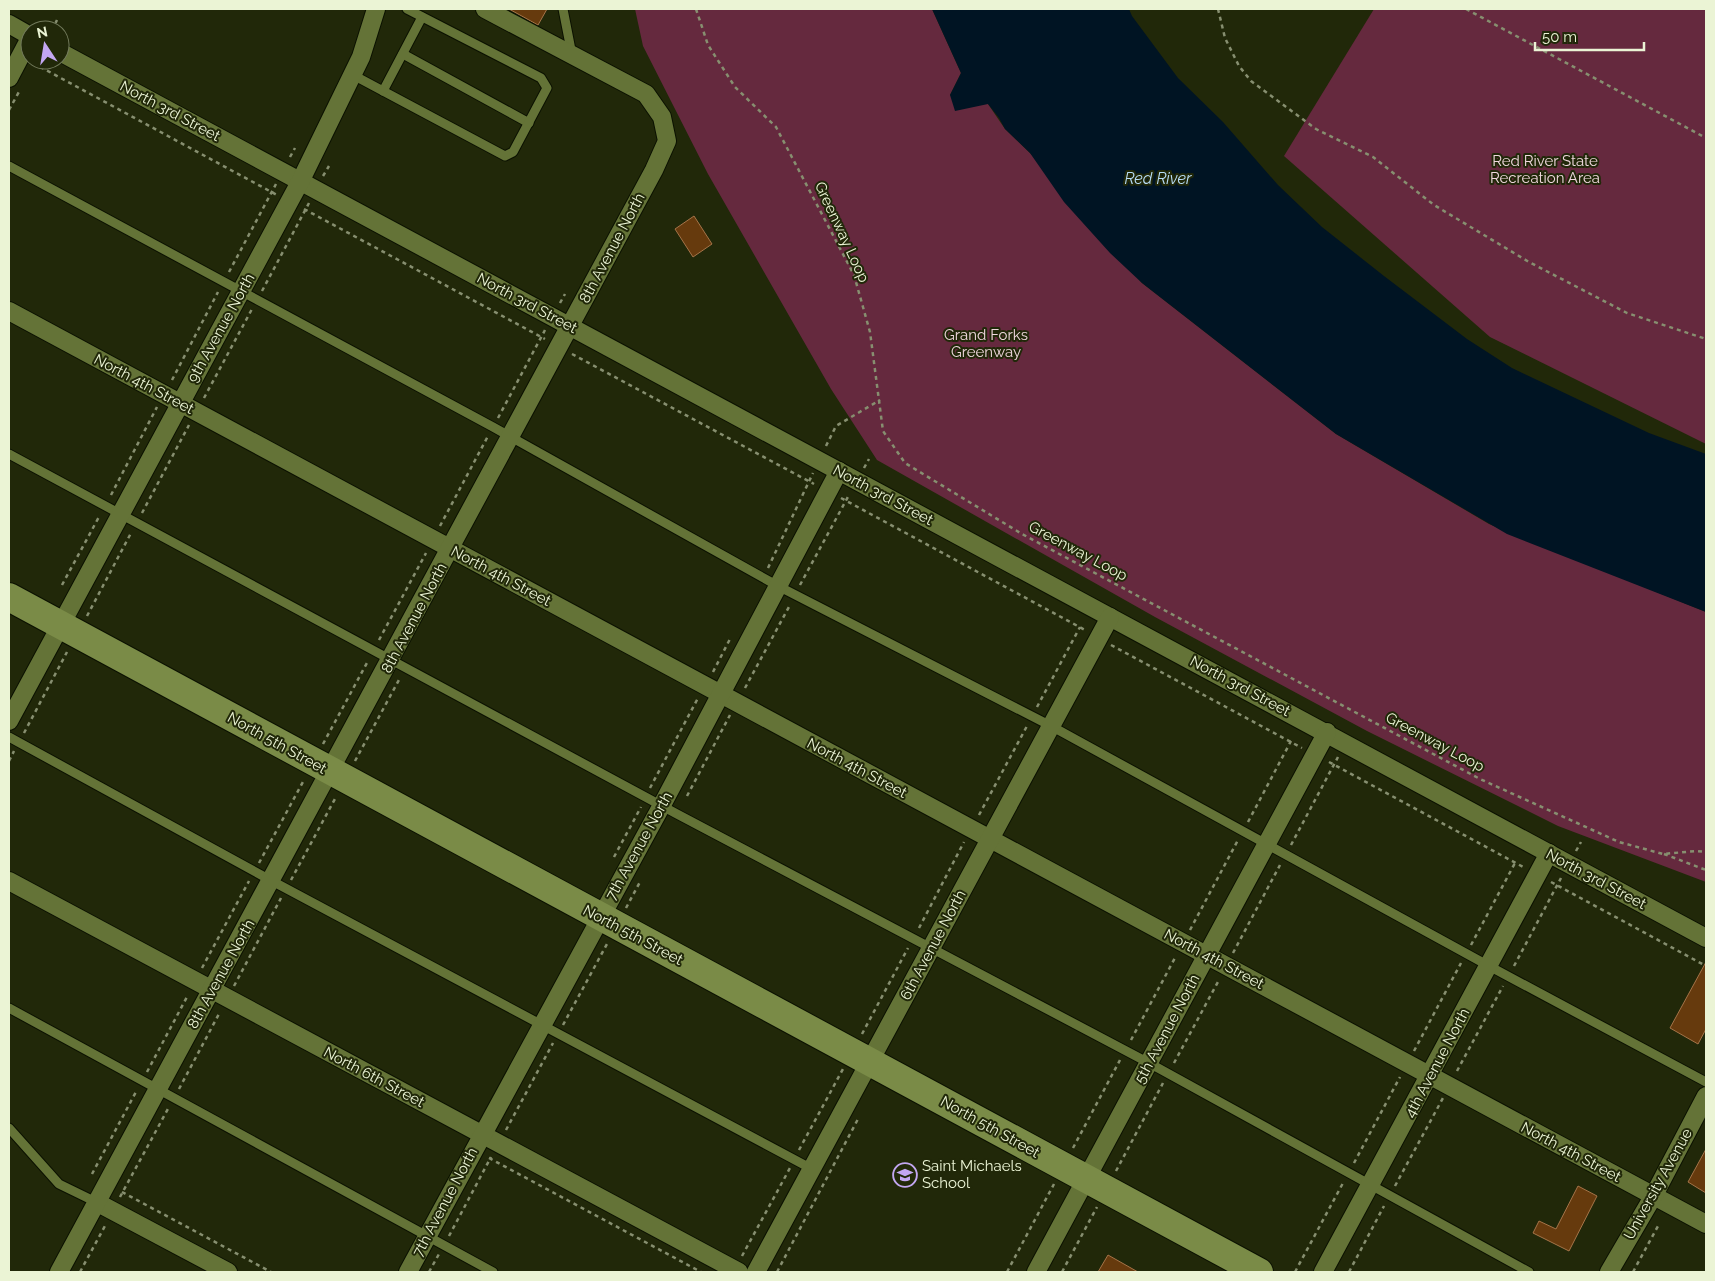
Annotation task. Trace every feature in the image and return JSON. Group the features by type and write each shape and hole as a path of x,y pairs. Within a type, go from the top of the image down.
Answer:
{"main road":[{"name":"North 5th Street","path":"9,597 600,918 1259,1272"}],"street":[{"name":"9th Avenue North","path":"9,721 61,625 112,510 180,403 290,202 353,75 368,39 377,9"},
{"name":"8th Avenue North","path":"59,1272 272,881 322,767 392,658 654,170 667,141 662,117 646,94 485,9"},
{"path":"9,24 20,31"},
{"path":"9,78 20,56"},
{"name":"North 3rd Street","path":"70,57 553,316 839,472 1327,732 1706,938"},
{"name":"North 4th Street","path":"9,311 1706,1224"},
{"name":"7th Avenue North","path":"408,1272 721,694 771,582 829,492 839,472"},
{"name":"6th Avenue North","path":"756,1272 1110,617"},
{"name":"5th Avenue North","path":"1036,1272 1327,732"},
{"name":"4th Avenue North","path":"1323,1272 1430,1077 1549,853"},
{"name":"North 6th Street","path":"9,881 739,1272"},
{"name":"University Avenue","path":"1609,1272 1654,1196 1706,1096"},
{"path":"98,1203 228,1272"}],"lane":[{"path":"353,75 505,156 513,152 547,88 541,78 407,9"},
{"path":"562,9 572,55"},
{"path":"383,91 422,17"},
{"path":"403,54 529,123"},
{"path":"9,166 493,427 771,582 1051,726 1508,977 1706,1082"},
{"path":"9,454 392,658 662,806 1168,1074 1529,1272"},
{"path":"9,737 272,881 812,1169"},
{"path":"9,1008 493,1272"},
{"path":"9,1128 59,1184 98,1203"}],"path":[{"name":"Greenway Loop","path":"696,9 708,45 735,87 776,127 854,276 870,332 883,431 905,463 1022,534 1480,779 1619,842 1663,854 1696,850 1706,852"},
{"path":"1218,9 1225,38 1239,66 1250,81 1301,119 1316,129 1373,157 1434,205 1529,262 1627,313 1706,339"},
{"path":"1466,9 1706,138"},
{"path":"46,70 1706,966"},
{"path":"9,761 19,742 61,625 164,394 295,148"},
{"path":"61,625 137,523 329,166"},
{"path":"92,1174 254,871 322,767 374,649 565,294"},
{"path":"771,582 809,481 836,426 880,400"},
{"path":"614,858 735,630"},
{"path":"1062,1272 1085,1179 1125,1051 1291,741"},
{"path":"1007,1272 1085,1179 1168,1074 1346,743"},
{"path":"1349,1272 1581,842"},
{"path":"1663,854 1706,870"},
{"path":"108,1185 270,1272"},
{"path":"1633,1272 1658,1226"}],"green space":[{"name":"Grand Forks Greenway","path":"635,9 932,9 961,73 950,95 988,104 1005,129 1030,153 1142,283 1336,434 1489,524 1706,612 1706,882 1558,826 1367,731 1155,617 877,460 831,389 708,174 643,46"},
{"name":"Red River State Recreation Area","path":"1374,9 1706,9 1706,444 1490,337 1284,156"}],"water":[{"name":"Red River","path":"932,9 1129,9 1132,16 1178,78 1223,122 1278,185 1322,227 1384,276 1467,339 1512,368 1649,433 1706,454 1706,612 1507,534 1336,434 1142,283 1110,253 1064,202 1030,153 1005,129 988,104 955,111 950,95 961,73"}],"building":[{"path":"509,9 547,9 538,25"},
{"path":"694,216 712,244 693,257 675,229"},
{"path":"1706,962 1706,1029 1698,1044 1670,1028"},
{"path":"1706,1149 1706,1193 1688,1182"},
{"path":"1578,1186 1597,1196 1569,1251 1533,1233 1539,1221 1556,1229"},
{"path":"1108,1255 1138,1272 1098,1272"}],"place":[{"name":"Saint Michaels School","path":"905,1175"}]}
